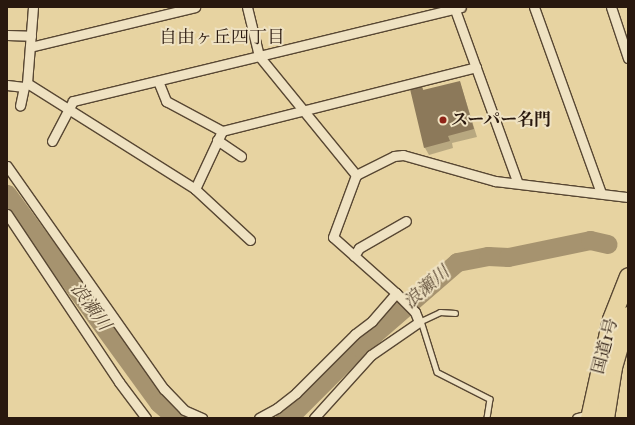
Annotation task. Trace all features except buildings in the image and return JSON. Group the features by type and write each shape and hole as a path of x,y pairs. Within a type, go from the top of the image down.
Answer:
{"highway":[{"name":"国道1号","path":"590,417 611,319 628,276"},
{"name":"国道1号","path":"590,417 613,367 628,315"}],"street":[{"path":"20,106 25,85 34,7"},
{"path":"30,47 195,7"},
{"path":"247,7 259,56 356,175"},
{"path":"534,7 601,193"},
{"path":"611,7 628,58"},
{"path":"52,141 73,101 457,8 476,67 517,181"},
{"path":"7,35 31,36"},
{"path":"158,80 166,101 222,131 476,67"},
{"path":"7,85 25,85 70,108 195,189 250,240"},
{"path":"195,189 222,131"},
{"path":"217,140 241,156"},
{"path":"314,418 371,355 420,321 415,312 333,237 356,175 394,156 403,155 495,180 517,181 628,197"},
{"path":"7,166 164,389 184,410 202,418"},
{"path":"7,214 119,382 145,418"},
{"path":"354,256 359,248 406,221"},
{"path":"259,418 277,408 306,383 354,334 372,321 397,295"}],"lane":[{"path":"455,313 440,312 420,321 437,372 490,399 487,418"}],"waterway":[{"name":"浪瀬川","path":"7,194 159,403 176,418"},
{"name":"浪瀬川","path":"285,418 292,414 359,347 457,262 488,256 508,257 590,240 608,244"}],"place":[{"name":"スーパー名門","path":"443,120"}],"district":[{"name":"自由ヶ丘四丁目","path":"222,38"}]}
